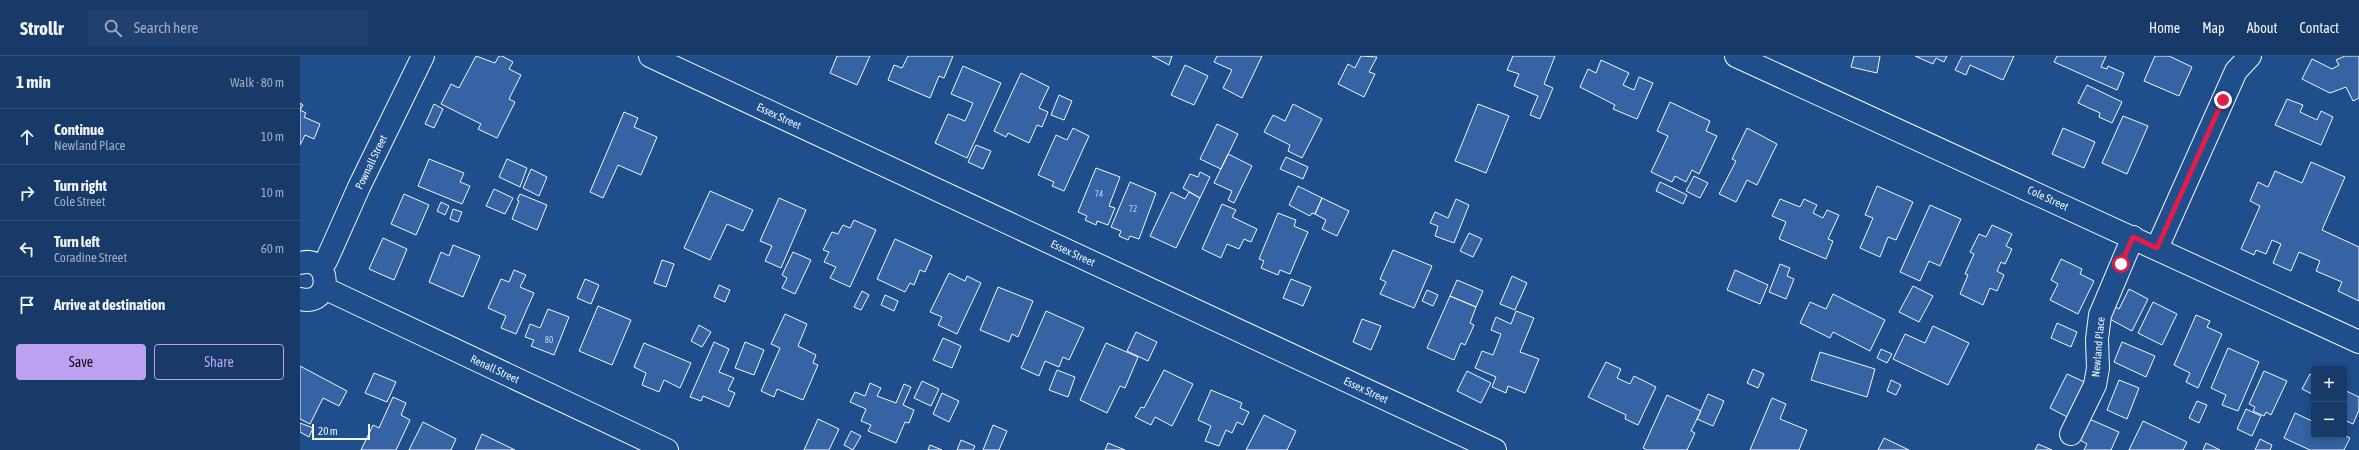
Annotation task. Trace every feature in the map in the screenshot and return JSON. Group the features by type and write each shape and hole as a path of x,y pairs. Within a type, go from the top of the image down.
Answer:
{"street":[{"name":"Pownall Street","path":"323,278 328,259 359,187 422,56"},
{"name":"Essex Street","path":"650,56 1495,450"},
{"name":"Cole Street","path":"1736,56 2359,342"},
{"path":"2157,248 2236,72 2250,56"},
{"name":"Newland Place","path":"2071,434 2095,385 2098,368 2097,339 2100,315 2133,237"},
{"name":"Renall Street","path":"300,263 310,262 323,278 667,450"},
{"path":"300,298 311,299 317,297 323,278"}],"building":[{"path":"476,56 495,63 499,56 502,56 513,62 509,69 521,75 509,99 515,102 497,138 478,129 481,124 441,104 451,84 459,88"},
{"path":"837,56 870,56 857,85 830,73"},
{"path":"908,56 953,56 944,78 939,76 930,98 888,80 894,65 902,68"},
{"path":"1152,56 1172,56 1169,65"},
{"path":"1217,56 1262,56 1242,98 1223,88 1232,70 1214,62"},
{"path":"1361,56 1377,57 1369,72 1375,74 1364,97 1338,84 1348,64 1355,68"},
{"path":"1513,56 1555,56 1544,84 1553,88 1540,119 1530,115 1538,96 1514,86 1519,74 1507,70"},
{"path":"1854,56 1880,56 1877,73 1851,67"},
{"path":"1915,56 1947,56 1944,62 1936,58 1933,64"},
{"path":"1962,56 2014,56 2003,80 1970,65 1966,75 1955,70"},
{"path":"2057,56 2106,56 2101,67 2107,69 2108,66 2124,73 2117,90 2054,62"},
{"path":"2155,56 2169,56 2192,67 2179,96 2144,81"},
{"path":"2345,56 2359,56 2359,98 2353,101 2346,87 2330,93 2302,79 2312,59 2332,69 2339,65 2336,60"},
{"path":"1601,60 1629,73 1623,85 1634,90 1639,77 1653,83 1637,119 1613,109 1615,105 1580,87 1588,69 1596,73"},
{"path":"1185,65 1208,76 1194,105 1171,95"},
{"path":"963,66 1001,83 967,158 935,143 948,114 965,121 973,103 951,94"},
{"path":"1021,73 1049,87 1039,108 1048,112 1042,127 1037,125 1029,143 1008,133 1006,137 994,131"},
{"path":"2087,85 2122,102 2112,123 2099,117 2100,113 2078,103"},
{"path":"1059,95 1072,101 1064,120 1051,115"},
{"path":"2287,99 2303,105 2300,112 2317,120 2321,111 2333,117 2321,145 2275,125"},
{"path":"1670,102 1710,121 1706,131 1717,136 1699,174 1692,170 1686,182 1675,176 1672,182 1651,172 1668,136 1657,131"},
{"path":"300,103 303,105 300,110"},
{"path":"434,104 443,109 434,128 425,124"},
{"path":"1293,104 1322,119 1302,158 1288,151 1290,145 1264,132 1273,115 1285,121"},
{"path":"1478,104 1509,116 1486,173 1455,161"},
{"path":"300,110 306,113 304,117 320,124 314,139 305,135 300,145"},
{"path":"624,112 638,118 634,127 657,137 641,175 618,165 603,198 590,192"},
{"path":"2123,116 2148,126 2127,174 2102,163"},
{"path":"1217,124 1238,134 1221,169 1200,159"},
{"path":"1073,128 1089,136 1064,191 1052,186 1054,182 1038,175 1056,135 1067,140"},
{"path":"1747,128 1777,144 1757,185 1747,180 1736,202 1719,194 1736,161 1732,159"},
{"path":"2063,128 2095,142 2084,168 2052,154"},
{"path":"976,145 991,151 983,169 968,162"},
{"path":"1228,154 1252,166 1234,203 1228,200 1232,191 1214,183"},
{"path":"1286,157 1308,167 1303,179 1280,169"},
{"path":"429,159 464,173 460,182 470,186 462,204 418,186"},
{"path":"507,159 527,168 520,187 499,177"},
{"path":"2311,162 2345,177 2322,230 2359,247 2359,301 2338,291 2342,282 2316,271 2320,261 2299,252 2291,271 2273,263 2281,244 2272,240 2266,254 2256,250 2254,255 2241,249 2260,206 2250,201 2258,182 2268,187 2275,171 2302,183"},
{"path":"1096,168 1120,177 1109,206 1115,208 1108,225 1097,221 1096,225 1085,220 1087,216 1078,212"},
{"path":"531,169 547,177 539,196 523,188"},
{"path":"1200,172 1210,177 1200,198 1183,188 1190,174 1198,177"},
{"path":"1694,176 1708,183 1700,198 1686,191"},
{"path":"1130,182 1156,193 1139,239 1130,236 1128,240 1119,236 1121,231 1111,227"},
{"path":"1660,182 1687,195 1683,204 1656,191"},
{"path":"1298,186 1322,198 1315,214 1312,213 1310,216 1289,205"},
{"path":"1877,186 1913,202 1896,240 1888,237 1880,257 1860,248 1873,218 1865,215"},
{"path":"494,189 513,198 505,214 486,206"},
{"path":"710,191 753,210 743,231 727,224 710,260 684,248"},
{"path":"1171,192 1185,199 1189,192 1200,198 1176,248 1150,236"},
{"path":"404,194 429,205 416,235 391,224"},
{"path":"520,194 547,205 537,230 512,219"},
{"path":"779,198 806,210 781,268 765,261 772,246 760,241"},
{"path":"1322,198 1349,211 1337,236 1322,229 1326,220 1315,214"},
{"path":"1456,199 1469,205 1454,243 1435,236 1438,226 1430,223 1435,212 1448,218"},
{"path":"1780,199 1800,207 1804,199 1817,205 1813,213 1823,218 1827,210 1839,215 1828,239 1833,241 1826,259 1779,239 1786,222 1772,216"},
{"path":"441,202 449,206 445,215 437,211"},
{"path":"1222,204 1236,210 1232,217 1257,229 1251,242 1244,239 1239,249 1227,244 1221,258 1202,249"},
{"path":"1930,205 1961,219 1940,266 1929,261 1920,281 1900,272"},
{"path":"453,209 462,212 458,222 450,219"},
{"path":"1278,213 1296,220 1294,226 1308,232 1290,274 1280,270 1278,275 1261,268 1264,261 1259,259"},
{"path":"854,220 876,230 850,287 830,278 836,267 824,262 829,252 823,250 832,232 838,234 843,225 850,228"},
{"path":"1992,225 2012,234 2006,246 2012,249 2005,264 2001,262 1997,271 2004,275 1997,291 1990,288 1983,305 1960,294 1968,275 1965,274 1974,254 1970,252 1979,234 1986,237"},
{"path":"1469,233 1482,239 1473,257 1460,251"},
{"path":"383,238 407,249 394,280 369,269"},
{"path":"895,239 932,256 925,272 920,270 914,285 910,283 905,292 877,279"},
{"path":"453,245 480,256 463,297 429,282 441,252 449,256"},
{"path":"1393,250 1432,266 1414,308 1380,294 1386,282 1380,279"},
{"path":"793,252 811,260 795,294 782,288 787,278 782,275"},
{"path":"2061,259 2082,269 2080,274 2094,281 2078,314 2050,300 2058,284 2051,280"},
{"path":"662,260 674,264 666,287 654,283"},
{"path":"1780,264 1790,268 1787,276 1794,279 1786,299 1769,292"},
{"path":"514,270 526,275 520,287 534,293 516,334 501,328 506,316 488,308 501,279 509,282"},
{"path":"1735,270 1768,285 1760,304 1727,290"},
{"path":"949,273 965,281 967,276 981,283 957,334 938,325 942,317 930,312"},
{"path":"1512,276 1527,283 1515,310 1500,304"},
{"path":"585,279 599,285 591,304 577,298"},
{"path":"1291,279 1311,287 1303,306 1283,298"},
{"path":"1457,280 1483,291 1476,307 1450,296"},
{"path":"719,285 730,290 725,302 714,297"},
{"path":"1913,286 1933,296 1919,322 1899,312"},
{"path":"998,287 1033,301 1018,337 1012,334 1009,342 980,330"},
{"path":"2129,289 2148,299 2132,331 2106,317 2112,305 2119,309"},
{"path":"1427,290 1438,295 1433,306 1422,301"},
{"path":"862,291 869,295 861,310 854,307"},
{"path":"1833,294 1885,320 1870,351 1833,332 1830,338 1800,323 1810,302 1826,309"},
{"path":"885,295 898,301 894,311 881,305"},
{"path":"1450,296 1476,307 1470,323 1474,325 1465,345 1461,343 1454,360 1427,348"},
{"path":"2153,302 2177,314 2162,345 2138,333"},
{"path":"598,306 631,320 612,365 579,351"},
{"path":"548,309 569,317 554,355 531,346 534,340 525,337 530,324 540,328"},
{"path":"1046,311 1084,328 1069,360 1063,357 1059,367 1045,361 1039,376 1021,368"},
{"path":"1516,311 1534,318 1520,352 1539,359 1525,393 1508,386 1506,393 1492,387 1496,377 1475,368 1482,351 1493,355 1501,334 1491,330 1496,317 1511,324"},
{"path":"785,314 807,324 798,346 816,355 813,363 818,365 803,400 777,389 774,397 761,391 780,348 771,344"},
{"path":"2196,315 2210,321 2207,327 2222,334 2198,388 2186,382 2190,373 2174,365"},
{"path":"1362,319 1381,326 1371,350 1353,342"},
{"path":"2057,323 2077,332 2071,347 2051,338"},
{"path":"699,325 711,332 702,347 691,341"},
{"path":"1933,326 1969,343 1948,385 1893,359 1905,334 1925,343"},
{"path":"1136,332 1157,342 1148,361 1127,351"},
{"path":"943,338 961,346 952,368 933,360"},
{"path":"714,342 729,349 719,372 734,378 728,390 735,393 729,407 703,396 701,401 690,397"},
{"path":"745,342 764,350 754,375 735,368"},
{"path":"2122,342 2155,356 2146,377 2114,362"},
{"path":"644,343 691,363 680,388 664,380 659,392 642,385 646,373 634,367"},
{"path":"1106,343 1138,357 1125,388 1120,386 1107,413 1080,400"},
{"path":"2228,348 2259,362 2238,411 2222,405 2226,395 2211,388"},
{"path":"1881,349 1892,354 1887,363 1877,358"},
{"path":"1820,352 1875,369 1867,397 1811,380"},
{"path":"1606,362 1621,369 1617,378 1630,384 1634,376 1656,387 1638,425 1625,419 1626,415 1588,397"},
{"path":"300,366 347,391 339,406 323,398 310,424 300,419"},
{"path":"1753,369 1764,374 1758,388 1747,383"},
{"path":"1057,370 1075,377 1068,397 1049,390"},
{"path":"1164,370 1193,384 1172,426 1155,417 1151,425 1135,417 1141,407 1144,408"},
{"path":"1467,371 1491,383 1481,403 1457,391"},
{"path":"2264,371 2287,381 2271,415 2266,412 2264,416 2253,411 2255,407 2249,404"},
{"path":"374,373 396,382 387,402 365,393"},
{"path":"2067,374 2091,385 2073,420 2050,408"},
{"path":"2310,374 2311,374 2311,394 2302,389"},
{"path":"1891,380 1901,385 1896,395 1887,391"},
{"path":"2119,380 2139,388 2127,419 2107,410"},
{"path":"922,381 939,389 931,406 914,398"},
{"path":"870,383 881,388 877,396 896,403 904,384 911,387 903,405 914,410 909,423 905,422 896,443 868,431 871,425 861,421 866,409 850,402 855,392 865,396"},
{"path":"1211,390 1242,403 1240,408 1249,412 1243,425 1237,422 1232,433 1226,430 1219,446 1205,441 1211,426 1198,420"},
{"path":"2347,391 2359,397 2359,410 2353,424 2347,421"},
{"path":"942,393 959,401 949,422 933,414"},
{"path":"1708,394 1724,401 1713,426 1697,419"},
{"path":"1667,395 1701,411 1691,431 1695,433 1687,450 1647,450 1643,448"},
{"path":"393,397 406,403 401,415 410,420 396,450 361,450 373,425 379,428"},
{"path":"1772,398 1786,404 1780,419 1807,430 1799,450 1750,450"},
{"path":"2197,401 2207,405 2199,423 2189,418"},
{"path":"2246,409 2261,416 2252,436 2237,429"},
{"path":"2295,413 2311,421 2311,438 2347,438 2347,437 2350,438 2344,450 2310,450 2284,438"},
{"path":"1264,415 1296,431 1287,450 1246,450"},
{"path":"2087,418 2119,432 2111,450 2084,450 2087,444 2078,439"},
{"path":"818,419 839,429 829,450 804,450"},
{"path":"2143,421 2187,442 2183,450 2129,450"},
{"path":"423,422 456,439 451,450 409,450"},
{"path":"300,423 313,428 309,437 300,432"},
{"path":"993,425 1007,431 999,450 983,450"},
{"path":"851,431 861,436 853,450 844,445"},
{"path":"482,434 515,450 475,450"},
{"path":"1884,438 1909,450 1878,450"},
{"path":"2260,439 2272,445 2270,450 2255,450"},
{"path":"961,440 975,446 973,450 957,450"},
{"path":"1108,443 1125,450 1105,450"},
{"path":"2206,443 2220,450 2203,450"},
{"path":"2038,444 2052,450 2035,450"},
{"path":"930,445 942,450 928,450"}],"route":[{"path":"2121,264 2133,237 2157,248 2223,100"}]}
